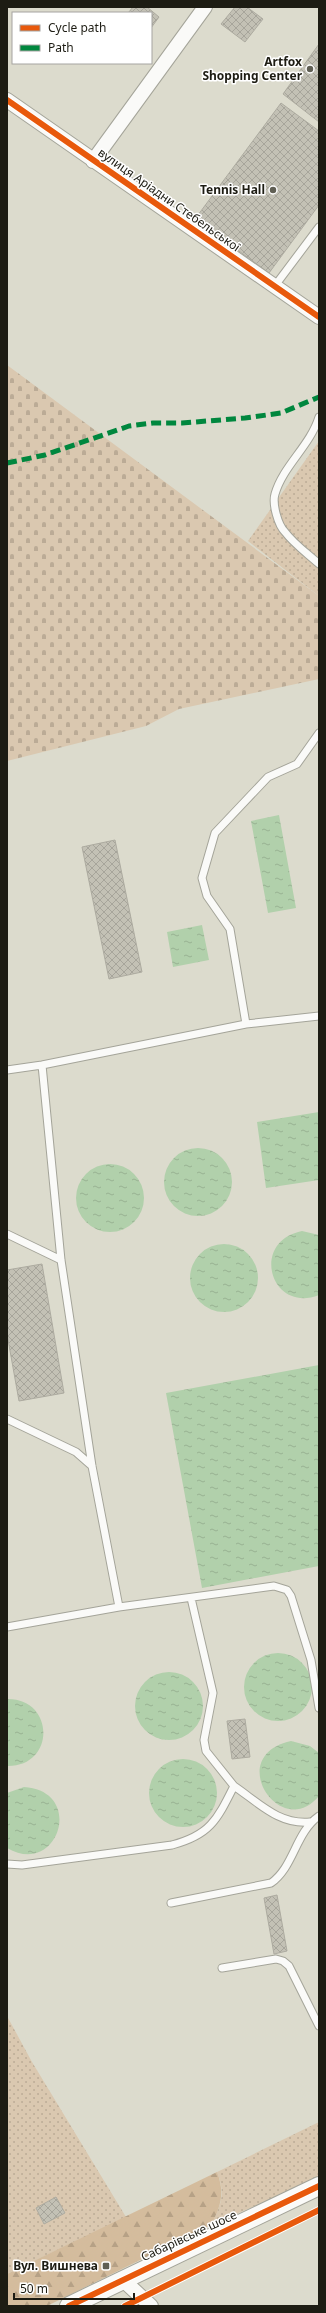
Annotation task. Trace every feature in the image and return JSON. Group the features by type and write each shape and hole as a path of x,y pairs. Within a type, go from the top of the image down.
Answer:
{"street":[{"path":"93,161 205,7"},
{"name":"вулиця Аріадни Стебельської","path":"7,100 319,318"},
{"name":"Сабарівське шосе","path":"69,2306 122,2279 319,2186"},
{"path":"122,2279 151,2306"}],"lane":[{"path":"274,287 319,226"},
{"path":"319,417 315,430 279,484 274,496 278,519 284,532 319,564"},
{"path":"246,1024 230,929 207,896 202,878 215,833 268,777 297,764 319,733"},
{"path":"7,1070 42,1065 246,1024 319,1016"},
{"path":"42,1065 61,1260 92,1466 119,1607"},
{"path":"7,1234 61,1260"},
{"path":"7,1419 76,1452 92,1466"},
{"path":"7,1627 119,1607 274,1586 287,1590 291,1596 311,1660 319,1708"},
{"path":"191,1598 213,1693 204,1740 206,1752 234,1786 284,1820 295,1823 310,1822"},
{"path":"7,1864 22,1865 172,1845 191,1840 211,1826 234,1786"},
{"path":"171,1903 270,1884 282,1872 310,1822 319,1816"},
{"path":"222,1968 276,1959 283,1961 289,1966 319,2026"}],"green space":[{"path":"7,365 319,596 319,679 179,709 146,726 7,761"},
{"path":"319,441 319,596 248,541"},
{"path":"7,2016 32,2062 126,2217 7,2274"},
{"path":"319,2122 319,2178 211,2225 220,2205 222,2193 217,2172"},
{"path":"217,2172 221,2186 221,2199 211,2225 47,2306 7,2306 7,2274"}],"water":[{"path":"279,815 296,908 268,913 251,821"},
{"path":"202,925 209,960 173,967 167,932"},
{"path":"319,1112 319,1180 266,1188 257,1122"},
{"path":"198,1148 211,1151 222,1158 229,1169 232,1182 229,1195 222,1206 211,1213 198,1216 185,1213 174,1206 167,1195 164,1182 167,1169 174,1158 185,1151"},
{"path":"110,1164 123,1167 134,1174 141,1185 144,1198 141,1211 134,1222 123,1229 110,1232 97,1229 86,1222 79,1211 76,1198 79,1185 86,1174 97,1167"},
{"path":"302,1231 319,1235 319,1295 302,1298 289,1295 279,1286 273,1274 271,1261 276,1248 286,1238"},
{"path":"224,1244 237,1247 248,1254 255,1265 258,1278 255,1291 248,1302 237,1309 224,1312 211,1309 200,1302 193,1291 190,1278 193,1265 200,1254 211,1247"},
{"path":"319,1365 319,1566 202,1588 166,1393"},
{"path":"278,1653 291,1656 302,1663 309,1674 312,1687 309,1700 302,1711 291,1718 278,1721 265,1718 254,1711 247,1700 244,1687 247,1674 254,1663 265,1656"},
{"path":"169,1672 182,1675 193,1682 200,1693 203,1706 200,1719 193,1730 182,1737 169,1740 156,1737 145,1730 138,1719 135,1706 138,1693 145,1682 156,1675"},
{"path":"7,1699 23,1702 34,1709 41,1720 43,1732 41,1745 34,1756 23,1763 7,1766"},
{"path":"291,1741 310,1746 319,1753 319,1796 304,1807 289,1809 276,1803 265,1791 260,1777 261,1762 271,1750"},
{"path":"183,1759 196,1762 207,1769 214,1780 217,1793 214,1806 207,1817 196,1824 183,1827 170,1824 159,1817 152,1806 149,1793 152,1780 159,1769 170,1762"},
{"path":"24,1787 43,1792 55,1802 59,1816 58,1830 51,1843 40,1852 25,1854 7,1848 7,1793"}],"building":[{"path":"133,7 147,7 159,17 152,27 152,12 129,12"},
{"path":"235,7 247,7 263,19 245,42 221,24"},
{"name":"Artfox Shopping Center","path":"319,44 319,122 283,94"},
{"path":"281,103 319,131 319,205 269,273 195,219"},
{"path":"115,840 142,972 109,979 82,847"},
{"path":"42,1264 64,1393 19,1401 7,1334 7,1270"},
{"path":"245,1719 250,1757 232,1759 227,1721"},
{"path":"277,1895 287,1951 274,1954 264,1898"},
{"path":"56,2197 65,2213 44,2224 36,2208"}],"marked path":[{"path":"7,463 45,455 129,426 153,423 182,423 245,418 281,413 319,397"}],"cycle path":[{"path":"7,100 319,317"},
{"path":"69,2306 319,2186"},
{"path":"125,2306 319,2210"}],"place":[{"name":"Artfox Shopping Center","path":"310,69"},
{"name":"Tennis Hall","path":"273,190"},
{"name":"Вул. Вишнева","path":"106,2266"}]}
